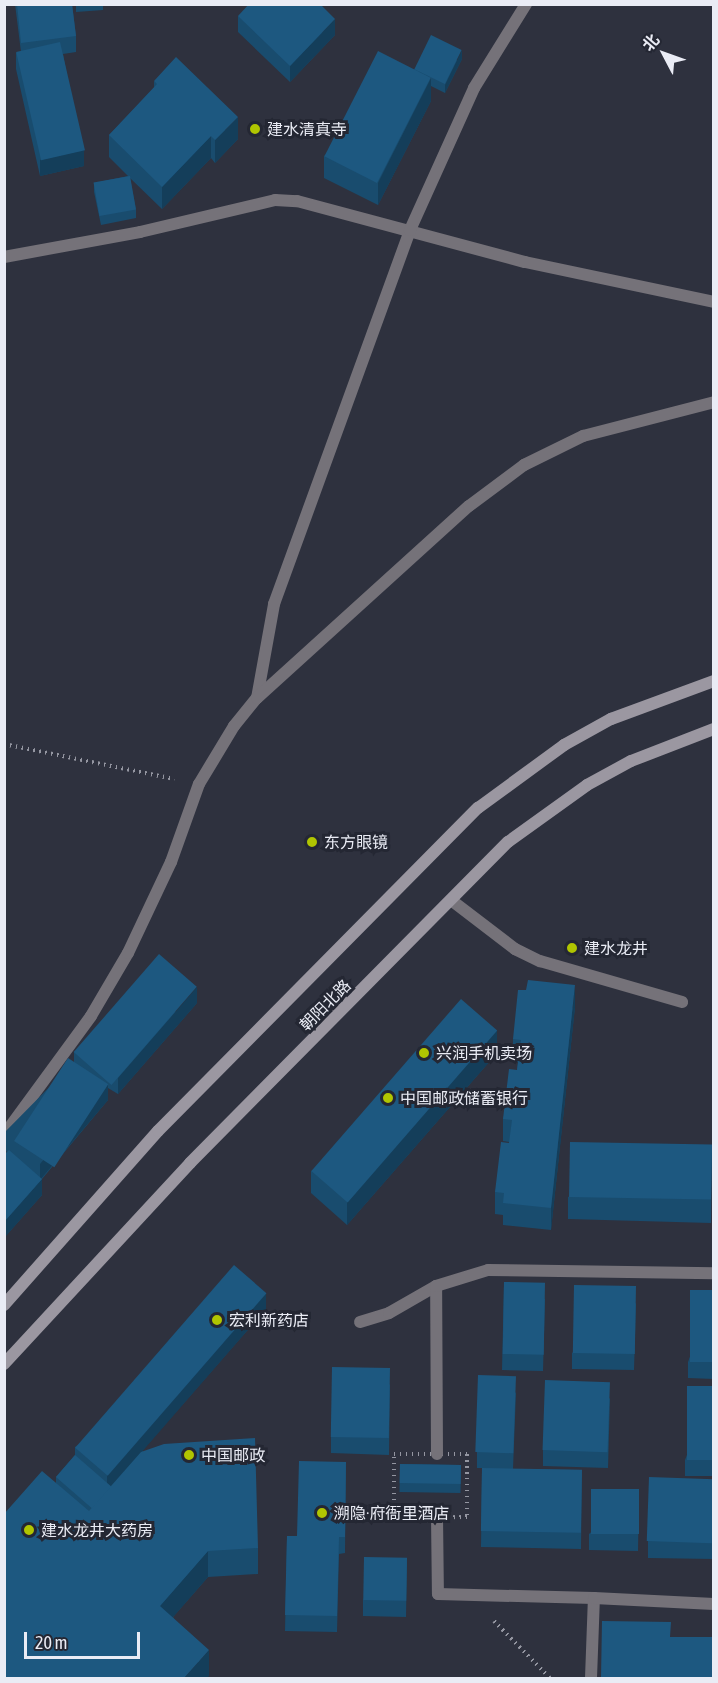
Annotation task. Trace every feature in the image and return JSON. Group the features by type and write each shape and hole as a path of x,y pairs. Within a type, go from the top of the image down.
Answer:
{"main road":[{"name":"朝阳北路","path":"4,1305 158,1131 478,808 564,745 611,719 714,681"},
{"name":"朝阳北路","path":"4,1364 190,1163 508,842 587,785 631,760 714,729"}],"street":[{"path":"257,698 274,604 410,230 442,152 474,88 526,4"},
{"path":"4,257 140,232 275,200 297,201 525,262 714,302"},
{"path":"4,1135 91,1016 128,953 171,862 199,784 234,726 257,698 469,506 524,465 583,436 714,402"},
{"path":"451,900 515,949 540,961 682,1002"},
{"path":"360,1322 389,1313 436,1286 488,1270 714,1273"},
{"path":"436,1286 437,1454"},
{"path":"437,1517 438,1593 714,1604"},
{"path":"591,1678 594,1598"}],"path":[{"path":"4,744 199,784"},
{"path":"468,1595 550,1678"}],"building":[{"path":"17,4 72,4 76,36 21,43"},
{"path":"249,4 320,4 335,19 290,66 238,16"},
{"path":"431,35 462,50 445,84 414,69"},
{"path":"60,42 85,150 41,160 16,52"},
{"path":"378,51 431,78 377,183 324,156"},
{"path":"176,57 238,117 215,140 211,136 162,187 109,135 157,84 154,81"},
{"path":"130,176 136,209 99,216 94,182"},
{"path":"159,954 197,987 111,1085 74,1052"},
{"path":"528,980 575,985 551,1208 503,1203 504,1193 495,1192 501,1142 509,1143 512,1120 503,1119 509,1069 517,1070 521,1040 513,1039 518,990 526,990"},
{"path":"461,999 497,1030 348,1203 311,1171"},
{"path":"68,1058 108,1084 54,1167 14,1141"},
{"path":"570,1142 712,1144 711,1199 569,1197"},
{"path":"9,1150 42,1179 4,1222 4,1155"},
{"path":"234,1265 266,1293 108,1476 75,1448"},
{"path":"504,1282 545,1283 544,1355 503,1354"},
{"path":"574,1285 636,1286 635,1354 573,1353"},
{"path":"690,1290 714,1290 714,1362 690,1362"},
{"path":"332,1367 390,1368 389,1438 331,1437"},
{"path":"478,1375 516,1376 513,1453 475,1452"},
{"path":"545,1380 610,1382 608,1452 543,1450"},
{"path":"687,1386 714,1386 714,1460 687,1460"},
{"path":"255,1438 258,1548 208,1551 160,1606 209,1650 184,1678 4,1678 4,1514 42,1471 89,1511 141,1452 164,1444"},
{"path":"75,1455 111,1486 92,1508 56,1477"},
{"path":"299,1461 346,1462 345,1537 339,1537 337,1616 285,1615 287,1536 297,1536"},
{"path":"400,1464 461,1465 461,1484 400,1483"},
{"path":"482,1468 582,1470 581,1533 481,1531"},
{"path":"649,1477 714,1479 712,1543 647,1541"},
{"path":"591,1489 639,1489 639,1534 591,1534"},
{"path":"364,1557 407,1558 406,1601 363,1600"},
{"path":"602,1621 671,1622 670,1637 714,1637 714,1678 601,1678"}],"place":[{"name":"建水清真寺","path":"255,129"},
{"name":"东方眼镜","path":"312,842"},
{"name":"建水龙井","path":"572,948"},
{"name":"兴润手机卖场","path":"424,1053"},
{"name":"中国邮政储蓄银行","path":"388,1098"},
{"name":"宏利新药店","path":"217,1320"},
{"name":"中国邮政","path":"189,1455"},
{"name":"溯隐·府衙里酒店","path":"322,1513"},
{"name":"建水龙井大药房","path":"29,1530"}]}
